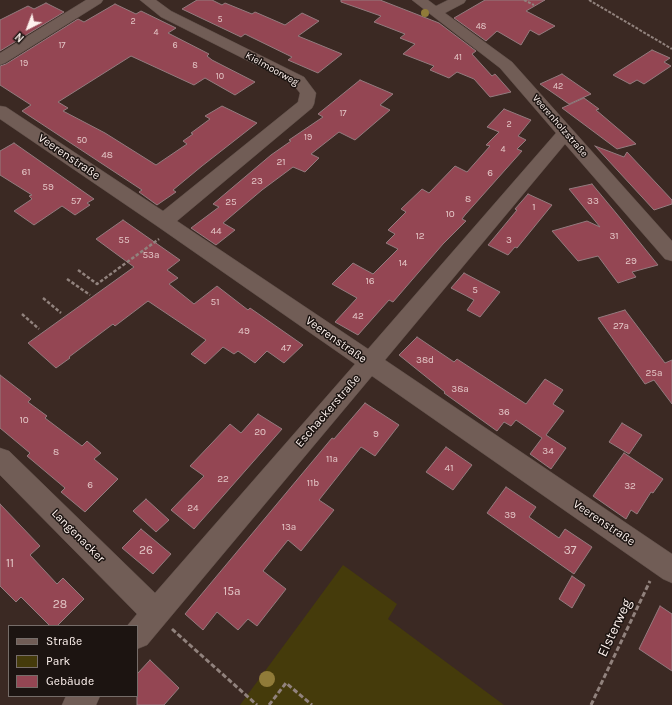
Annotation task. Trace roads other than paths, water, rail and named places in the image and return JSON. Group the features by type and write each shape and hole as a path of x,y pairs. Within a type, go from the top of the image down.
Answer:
{"street":[{"path":"0,60 96,0"},
{"name":"Kielmoorweg","path":"147,0 166,14 298,80 308,93 306,104 169,224"},
{"name":"Veerenholzstraße","path":"419,0 506,65 566,132 664,233 672,254"},
{"path":"436,12 459,0"},
{"name":"Veerenstraße","path":"0,111 169,224 666,565"},
{"name":"Eschackerstraße","path":"138,634 566,132"},
{"name":"Langenacker","path":"0,459 156,613"},
{"path":"77,705 83,697"}]}
